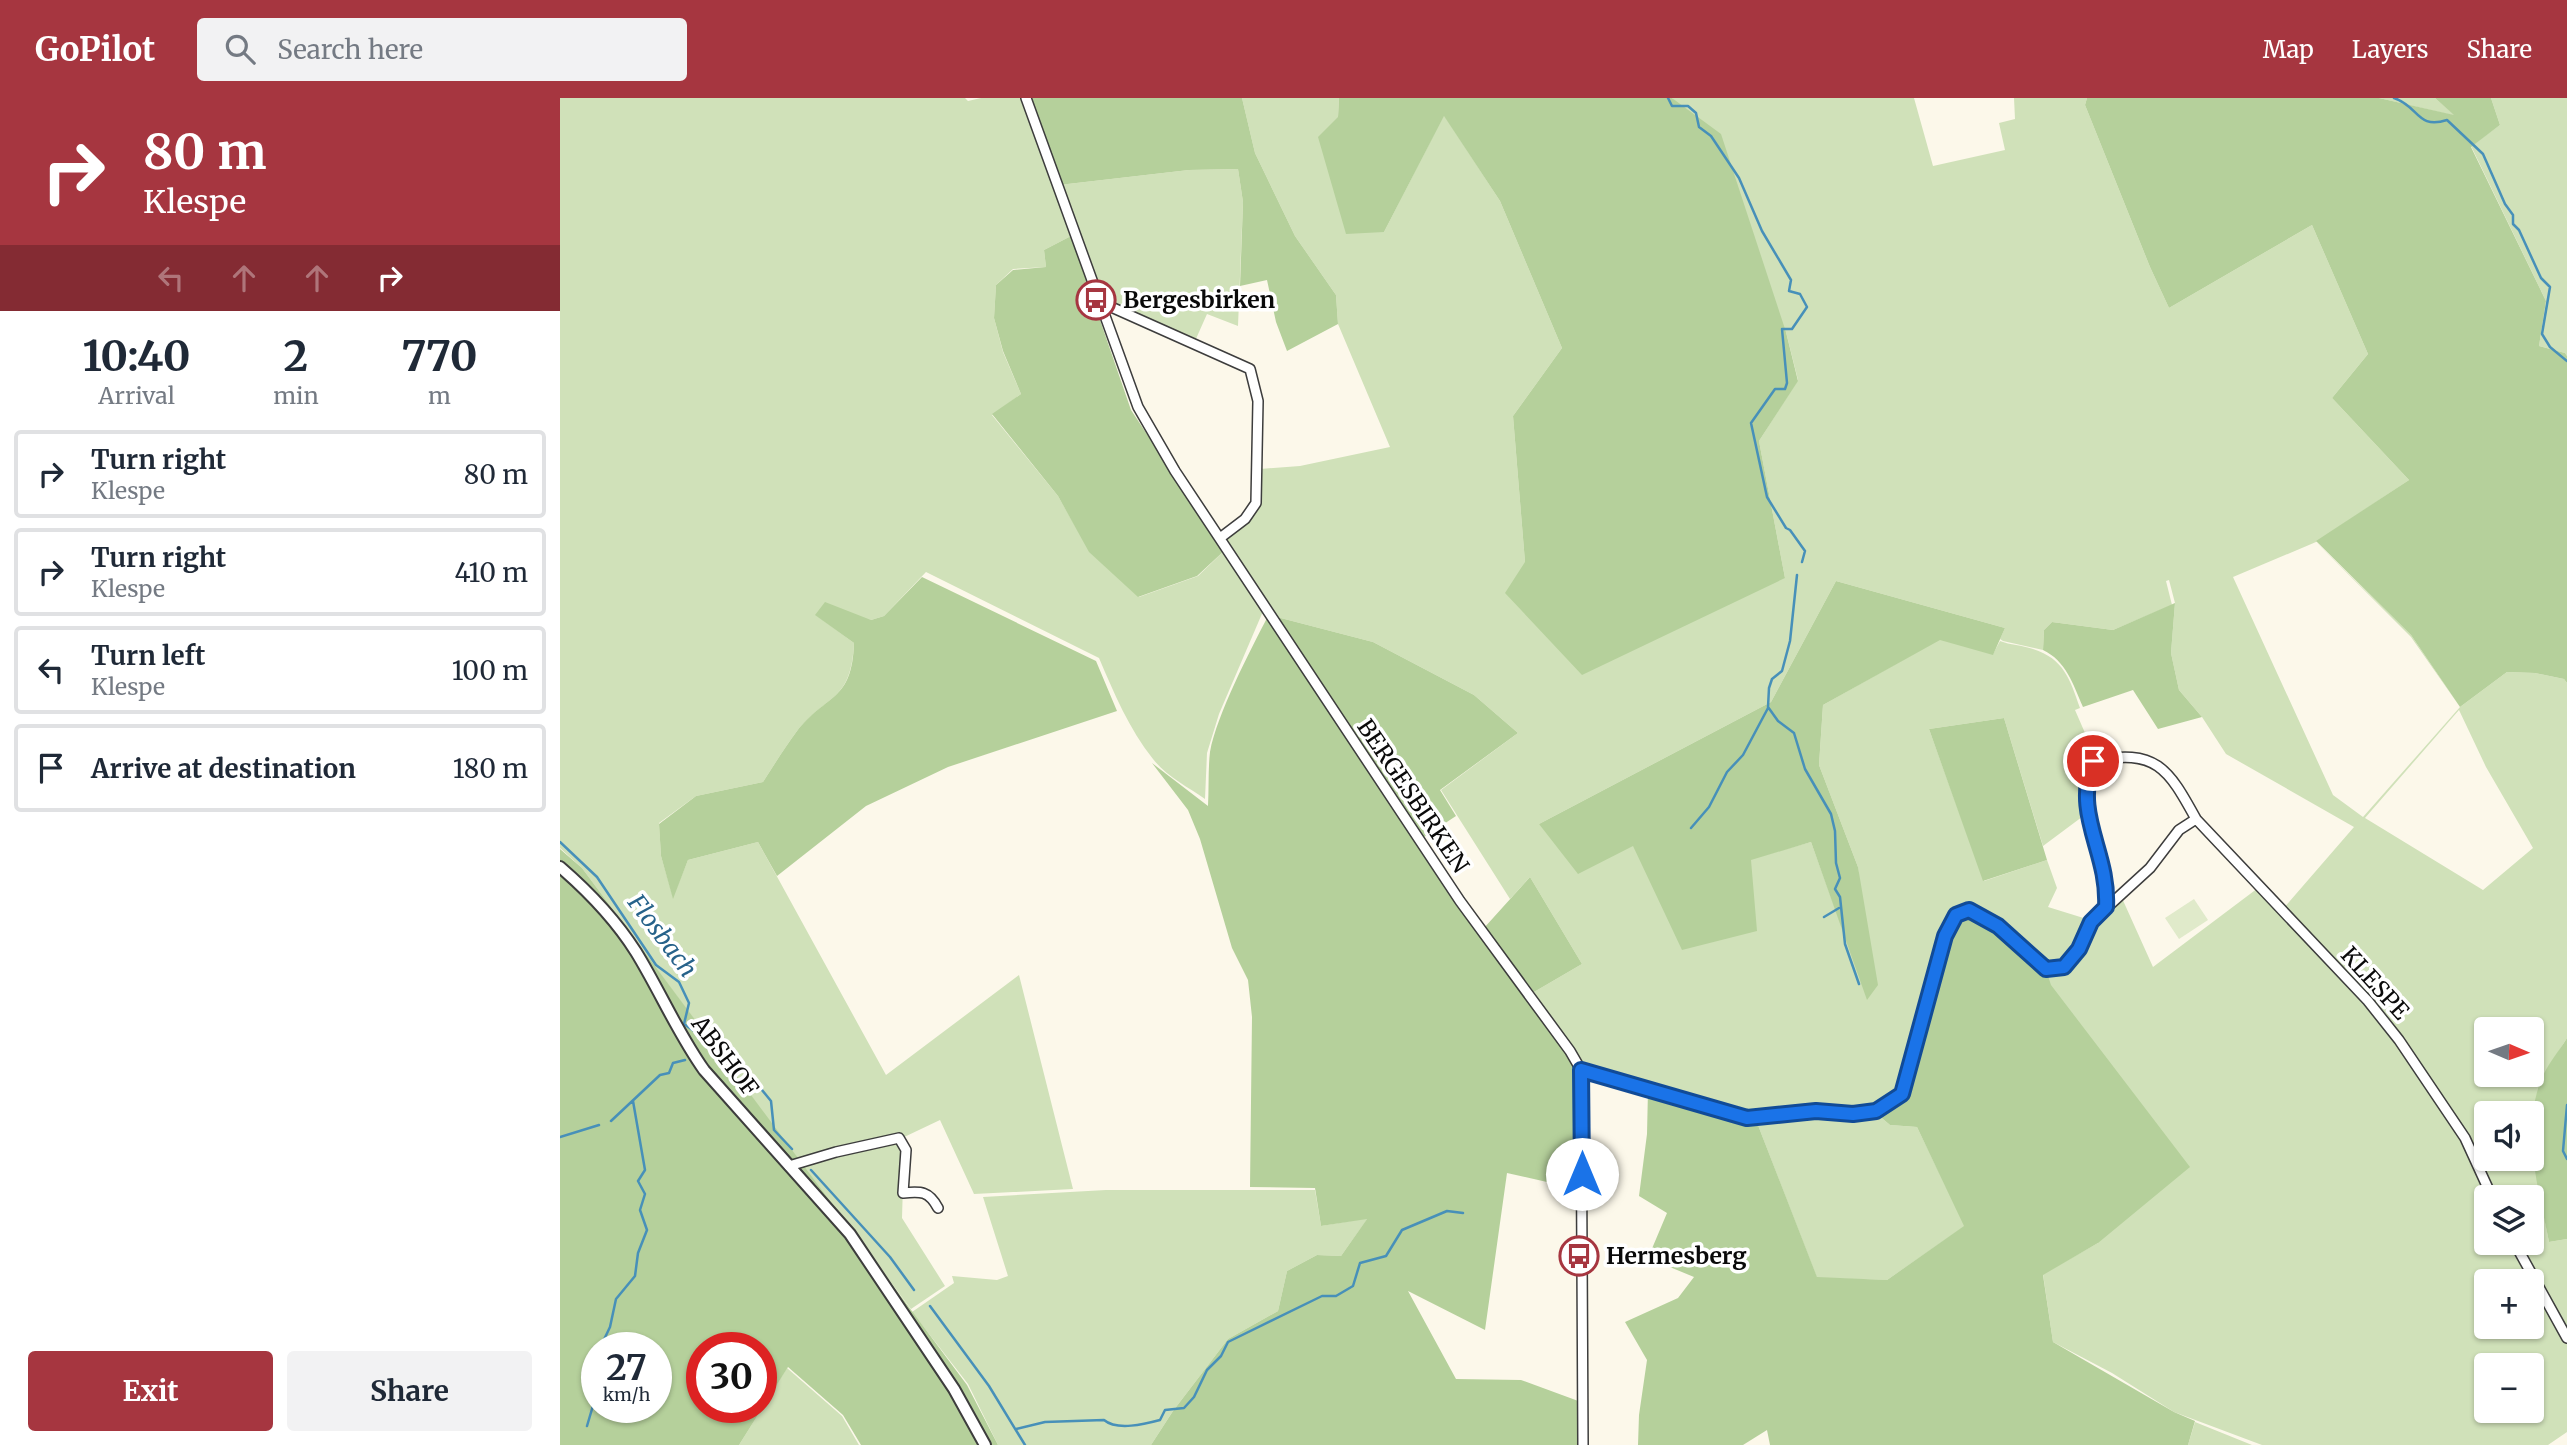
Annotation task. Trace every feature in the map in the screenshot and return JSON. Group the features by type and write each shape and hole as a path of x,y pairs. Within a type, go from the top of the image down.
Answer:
{"street":[{"name":"BERGESBIRKEN","path":"1026,98 1138,407 1175,471 1460,901 1570,1051 1581,1070"},
{"path":"1100,302 1250,369 1258,401 1256,503 1245,519 1220,538"},
{"name":"KLESPE","path":"2106,907 2107,887 2101,855 2091,833 2086,780 2093,761 2115,756 2144,757 2175,781 2196,819 2368,1001 2399,1040 2465,1138 2487,1185"},
{"path":"1583,1445 1581,1070 1747,1118 1816,1111 1853,1114 1876,1111 1902,1094 1945,936 1956,915 1969,910 1985,917 2046,969 2064,967 2079,949 2091,922 2150,868 2179,830 2196,819"},
{"name":"ABSHOF","path":"560,867 586,889 611,918 635,952 682,1040 704,1070 850,1234 954,1390 985,1445"},
{"path":"789,1166 899,1138 906,1150 903,1193 924,1192 932,1196 938,1208"},
{"path":"2521,1255 2567,1338"}],"green space":[{"path":"560,98 965,98 968,101 981,98 1020,98 1071,236 1044,250 1046,267 1013,269 996,285 994,318 1003,352 1021,394 992,415 1058,496 1090,552 1139,597 1198,576 1224,551 1264,609 1219,714 1207,753 1205,799 1171,776 1153,759 1129,723 1099,658 926,572 884,616 871,620 816,615 854,643 852,662 843,687 797,731 763,782 696,796 659,823 661,856 673,897 688,860 758,842 886,1075 1019,975 1073,1189 974,1194 940,1120 900,1139 799,1161 582,868 560,848"},
{"path":"1029,98 1242,98 1255,153 1295,236 1336,295 1338,324 1287,351 1276,322 1267,280 1240,286 1243,202 1238,169 1189,170 1059,185"},
{"path":"1242,98 1339,98 1338,117 1384,232 1444,115 1500,201 1562,348 1513,416 1525,562 1785,578 1759,441 1798,380 1786,332 1678,104 1672,98 1914,98 1933,166 2005,150 1999,123 2015,119 2014,98 2087,98 2085,105 2169,308 2312,225 2368,354 2332,398 2409,480 2316,542 2233,577 2333,795 2363,817 2460,707 2507,672 2535,673 2564,679 2567,683 2567,1038 2544,1074 2544,1017 2474,1017 2474,1087 2539,1087 2537,1101 2474,1101 2474,1161 2401,1038 2283,909 2354,827 2226,754 2202,717 2179,690 2171,653 2175,603 2169,580 2166,581 2172,605 2113,630 2052,622 2044,630 2043,650 2003,641 2000,639 2005,628 1836,581 1771,702 1539,824 1633,846 1751,859 1811,842 1868,999 1858,867 1819,765 1823,705 1940,639 1993,654 2000,641 2029,648 2044,653 2059,664 2069,679 2080,708 2075,710 2095,756 2089,762 2086,814 2043,846 2004,718 1929,729 1984,881 2047,860 2057,888 2048,907 2090,920 2070,957 2047,967 1900,1093 1875,1110 1754,1116 1582,1068 1534,992 1582,964 1530,877 1510,899 1441,790 1518,733 1474,695 1373,642 1273,616 1225,539 1259,506 1260,469 1300,466 1390,447 1338,324 1336,295 1295,236 1255,153","holes":["2459,710 2486,767 2533,848 2483,890 2365,818"]},
{"path":"1339,98 1672,98 1721,134 1786,332 1798,381 1759,441 1785,578 1582,675 1505,593 1525,562 1513,416 1562,348 1500,201 1444,116 1384,232 1346,234 1318,137 1338,117"},
{"path":"2087,98 2379,98 2454,115 2435,98 2491,98 2500,125 2471,147 2546,301 2539,346 2565,353 2567,356 2567,683 2564,679 2535,673 2507,672 2460,707 2411,635 2316,541 2409,480 2332,398 2368,354 2312,225 2169,308 2085,105"},
{"path":"2379,98 2435,98 2456,116"},
{"path":"2491,98 2567,98 2567,356 2565,353 2539,346 2546,301 2471,146 2500,125"},
{"path":"1238,169 1243,202 1238,326 1207,314 1195,341 1107,303 1059,185 1189,170"},
{"path":"1071,236 1131,410 1224,551 1197,576 1138,597 1089,552 1058,496 992,414 1021,394 1003,351 994,318 996,285 1013,270 1046,267 1044,250"},
{"path":"2316,542 2411,635 2460,707 2411,637"},
{"path":"922,577 1096,661 1117,711 948,767 866,806 777,876 758,842 688,860 673,899 661,856 659,824 696,796 763,782 797,731 843,687 852,662 854,643 815,615 825,602 871,620 884,616"},
{"path":"1836,581 2005,628 1993,655 1940,640 1823,705 1819,765 1858,867 1878,985 1867,1000 1811,842 1751,860 1757,931 1682,950 1633,846 1578,874 1539,824 1771,702"},
{"path":"2175,603 2171,653 2179,690 2202,717 2158,729 2133,690 2083,707 2063,667 2043,650 2044,630 2052,622 2113,630"},
{"path":"1268,616 1581,1070 1582,1190 1507,1173 1485,1330 1408,1291 1456,1379 1521,1380 1581,1402 1583,1445 1151,1445 1173,1411 1228,1339 1278,1311 1287,1271 1317,1255 1341,1256 1367,1219 1321,1226 1315,1188 1250,1187 1252,1017 1248,980 1232,948 1200,839 1188,810 1152,763 1208,806 1209,758 1219,720"},
{"path":"1273,616 1373,642 1474,695 1518,733 1440,790 1456,816 1424,837"},
{"path":"2004,718 2047,860 1983,881 1929,729"},
{"path":"560,849 582,868 967,1385 998,1445 861,1445 843,1415 788,1367 777,1385 777,1332 686,1332 686,1423 753,1423 739,1445 560,1445"},
{"path":"1530,877 1582,964 1534,992 1484,928"},
{"path":"2258,888 2368,1004 2419,1073 2450,1121 2474,1171 2484,1185 2474,1185 2474,1255 2518,1255 2525,1269 2474,1269 2474,1339 2544,1339 2544,1303 2567,1342 2567,1432 2548,1445 2262,1445 2174,1412 2112,1373 2053,1342 2043,1274 2098,1243 2046,970 2064,968 2092,922 2121,896 2153,967"},
{"path":"2194,899 2208,920 2179,939 2165,918"},
{"path":"1969,913 1984,919 2046,970 2051,985 2190,1167 2098,1243 2043,1275 2053,1342 2174,1412 2195,1421 2188,1445 1770,1445 1767,1430 1743,1445 1638,1445 1639,1415 1647,1360 1625,1322 1678,1298 1694,1277 1648,1258 1667,1213 1639,1196 1647,1134 1648,1090 1756,1120 1817,1277 1887,1280 1964,1226 1917,1127 1890,1125 1877,1114 1903,1095 1946,937 1957,917"},
{"path":"2567,1038 2567,1239 2549,1242 2544,1217 2544,1185 2538,1185 2535,1171 2544,1171 2544,1101 2535,1101 2539,1087 2544,1087 2544,1075"},
{"path":"1816,1114 1877,1114 1890,1125 1917,1127 1965,1226 1887,1280 1817,1278 1756,1120"},
{"path":"894,1140 904,1150 902,1218 945,1286 911,1309 801,1164"},
{"path":"2480,1171 2536,1171 2538,1185 2488,1185"},
{"path":"1106,1190 1315,1190 1321,1226 1368,1218 1341,1256 1317,1255 1287,1271 1278,1311 1228,1339 1173,1411 1151,1445 998,1445 968,1384 912,1312 954,1283 952,1276 997,1280 1008,1276 983,1197"},
{"path":"2544,1215 2549,1242 2567,1239 2567,1333 2544,1292 2544,1269 2531,1269 2523,1255 2544,1255"},
{"path":"787,1368 842,1416 859,1445 739,1445 753,1423 777,1423 777,1384"},
{"path":"2195,1422 2252,1445 2188,1445"}],"waterway":[{"path":"1668,98 1672,106 1688,106 1696,113 1699,127 1711,136 1739,178 1762,231 1791,280 1789,291 1800,294 1807,307 1792,329 1782,329 1787,383 1785,389 1775,389 1751,423 1767,497 1786,528 1805,551 1802,562"},
{"path":"2394,98 2409,106 2424,120 2447,120 2483,154 2505,204 2513,215 2513,224 2519,230 2541,278 2550,287 2542,334 2550,347 2567,361"},
{"path":"1797,575 1790,641 1782,671 1772,679 1768,707 1778,721 1794,733 1805,769 1831,814 1840,878 1835,889 1840,897 1845,944 1859,984"},
{"path":"1691,828 1709,807 1727,772 1743,755 1768,708"},
{"name":"Flosbach","path":"560,842 597,877 656,965 679,982 689,1003 684,1024 740,1063 771,1101 774,1130 792,1149"},
{"path":"1824,917 1839,908"},
{"path":"611,1121 660,1075 669,1073 673,1063 685,1060"},
{"path":"608,1332 616,1299 635,1276 638,1253 647,1230 640,1210 645,1194 638,1181 645,1170 633,1101"},
{"path":"2567,1105 2563,1151 2567,1159"},
{"path":"560,1137 599,1125"},
{"name":"Flosbach","path":"811,1170 890,1257 914,1290"},
{"path":"1016,1429 1045,1422 1104,1420 1123,1426 1160,1420 1165,1410 1184,1408 1194,1397 1207,1370 1221,1356 1228,1342 1322,1296 1336,1296 1353,1286 1360,1263 1386,1256 1402,1230 1447,1211 1463,1213"},
{"name":"Flosbach","path":"930,1306 989,1386 1025,1445"}],"place":[{"name":"Bergesbirken","path":"1096,300"},
{"name":"Hermesberg","path":"1579,1256"}],"route":[{"path":"1582,1174 1581,1070 1747,1118 1816,1111 1853,1114 1876,1111 1888,1106 1902,1094 1945,936 1956,915 1969,910 1985,917 2046,969 2064,967 2079,949 2091,922 2106,907 2107,887 2101,855 2091,833 2088,813 2086,780 2093,761"}]}
